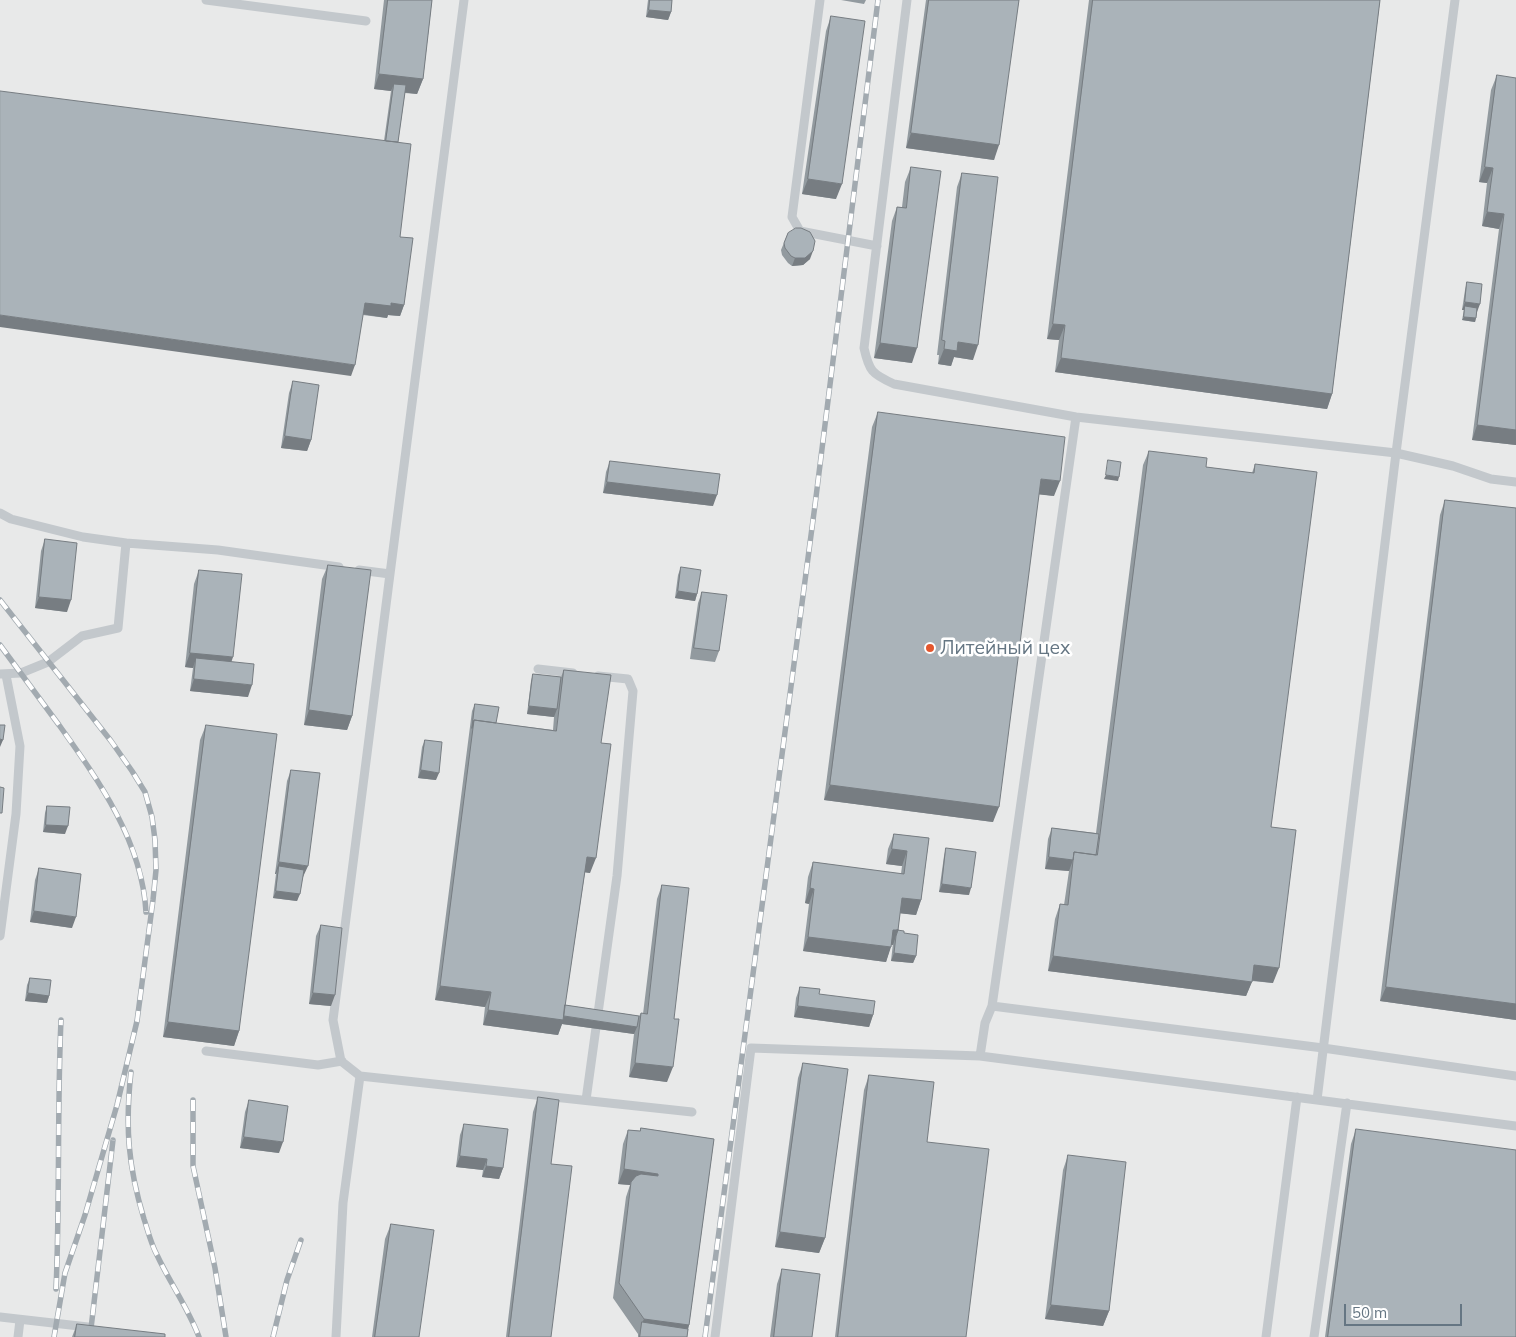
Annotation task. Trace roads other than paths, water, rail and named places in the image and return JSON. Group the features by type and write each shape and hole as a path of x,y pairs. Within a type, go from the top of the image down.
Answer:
{"lane":[{"path":"206,0 366,21"},
{"path":"464,0 333,1020 342,1061 360,1076 692,1112"},
{"path":"820,0 792,217 800,231 877,246"},
{"path":"907,0 864,348 868,364 877,376 894,384 1076,417 1396,454 1453,466 1491,479 1516,482"},
{"path":"1317,1100 1396,454 1455,0"},
{"path":"980,1056 985,1024 992,1006 1076,417"},
{"path":"0,513 11,519 83,537 126,543 218,550 390,574"},
{"path":"0,936 16,814 20,746 3,674 21,673 48,662 82,636 118,628 126,543"},
{"path":"538,669 628,679 633,691 617,876 586,1100"},
{"path":"992,1006 1323,1048 1516,1076"},
{"path":"715,1337 752,1048 980,1056 1516,1126"},
{"path":"206,1051 318,1065 342,1061"},
{"path":"336,1337 342,1203 360,1076"},
{"path":"1266,1337 1297,1097"},
{"path":"1314,1337 1347,1103"},
{"path":"0,1317 90,1327"},
{"path":"18,1337 20,1320"}],"railway":[{"path":"705,1337 815,505 878,0"},
{"path":"0,600 111,741 132,771 145,792 152,817 155,840 156,870 137,1021 117,1105 85,1215 65,1273 54,1337"},
{"path":"0,645 74,746 116,813 136,861 143,886 146,912"},
{"path":"56,1289 61,1020"},
{"path":"131,1072 128,1129 134,1181 155,1251 190,1316 199,1337"},
{"path":"193,1100 193,1166 215,1268 226,1337"},
{"path":"90,1337 113,1140"},
{"path":"273,1337 287,1280 301,1240"}],"place":[{"name":"Литейный цех","path":"930,648"}]}
